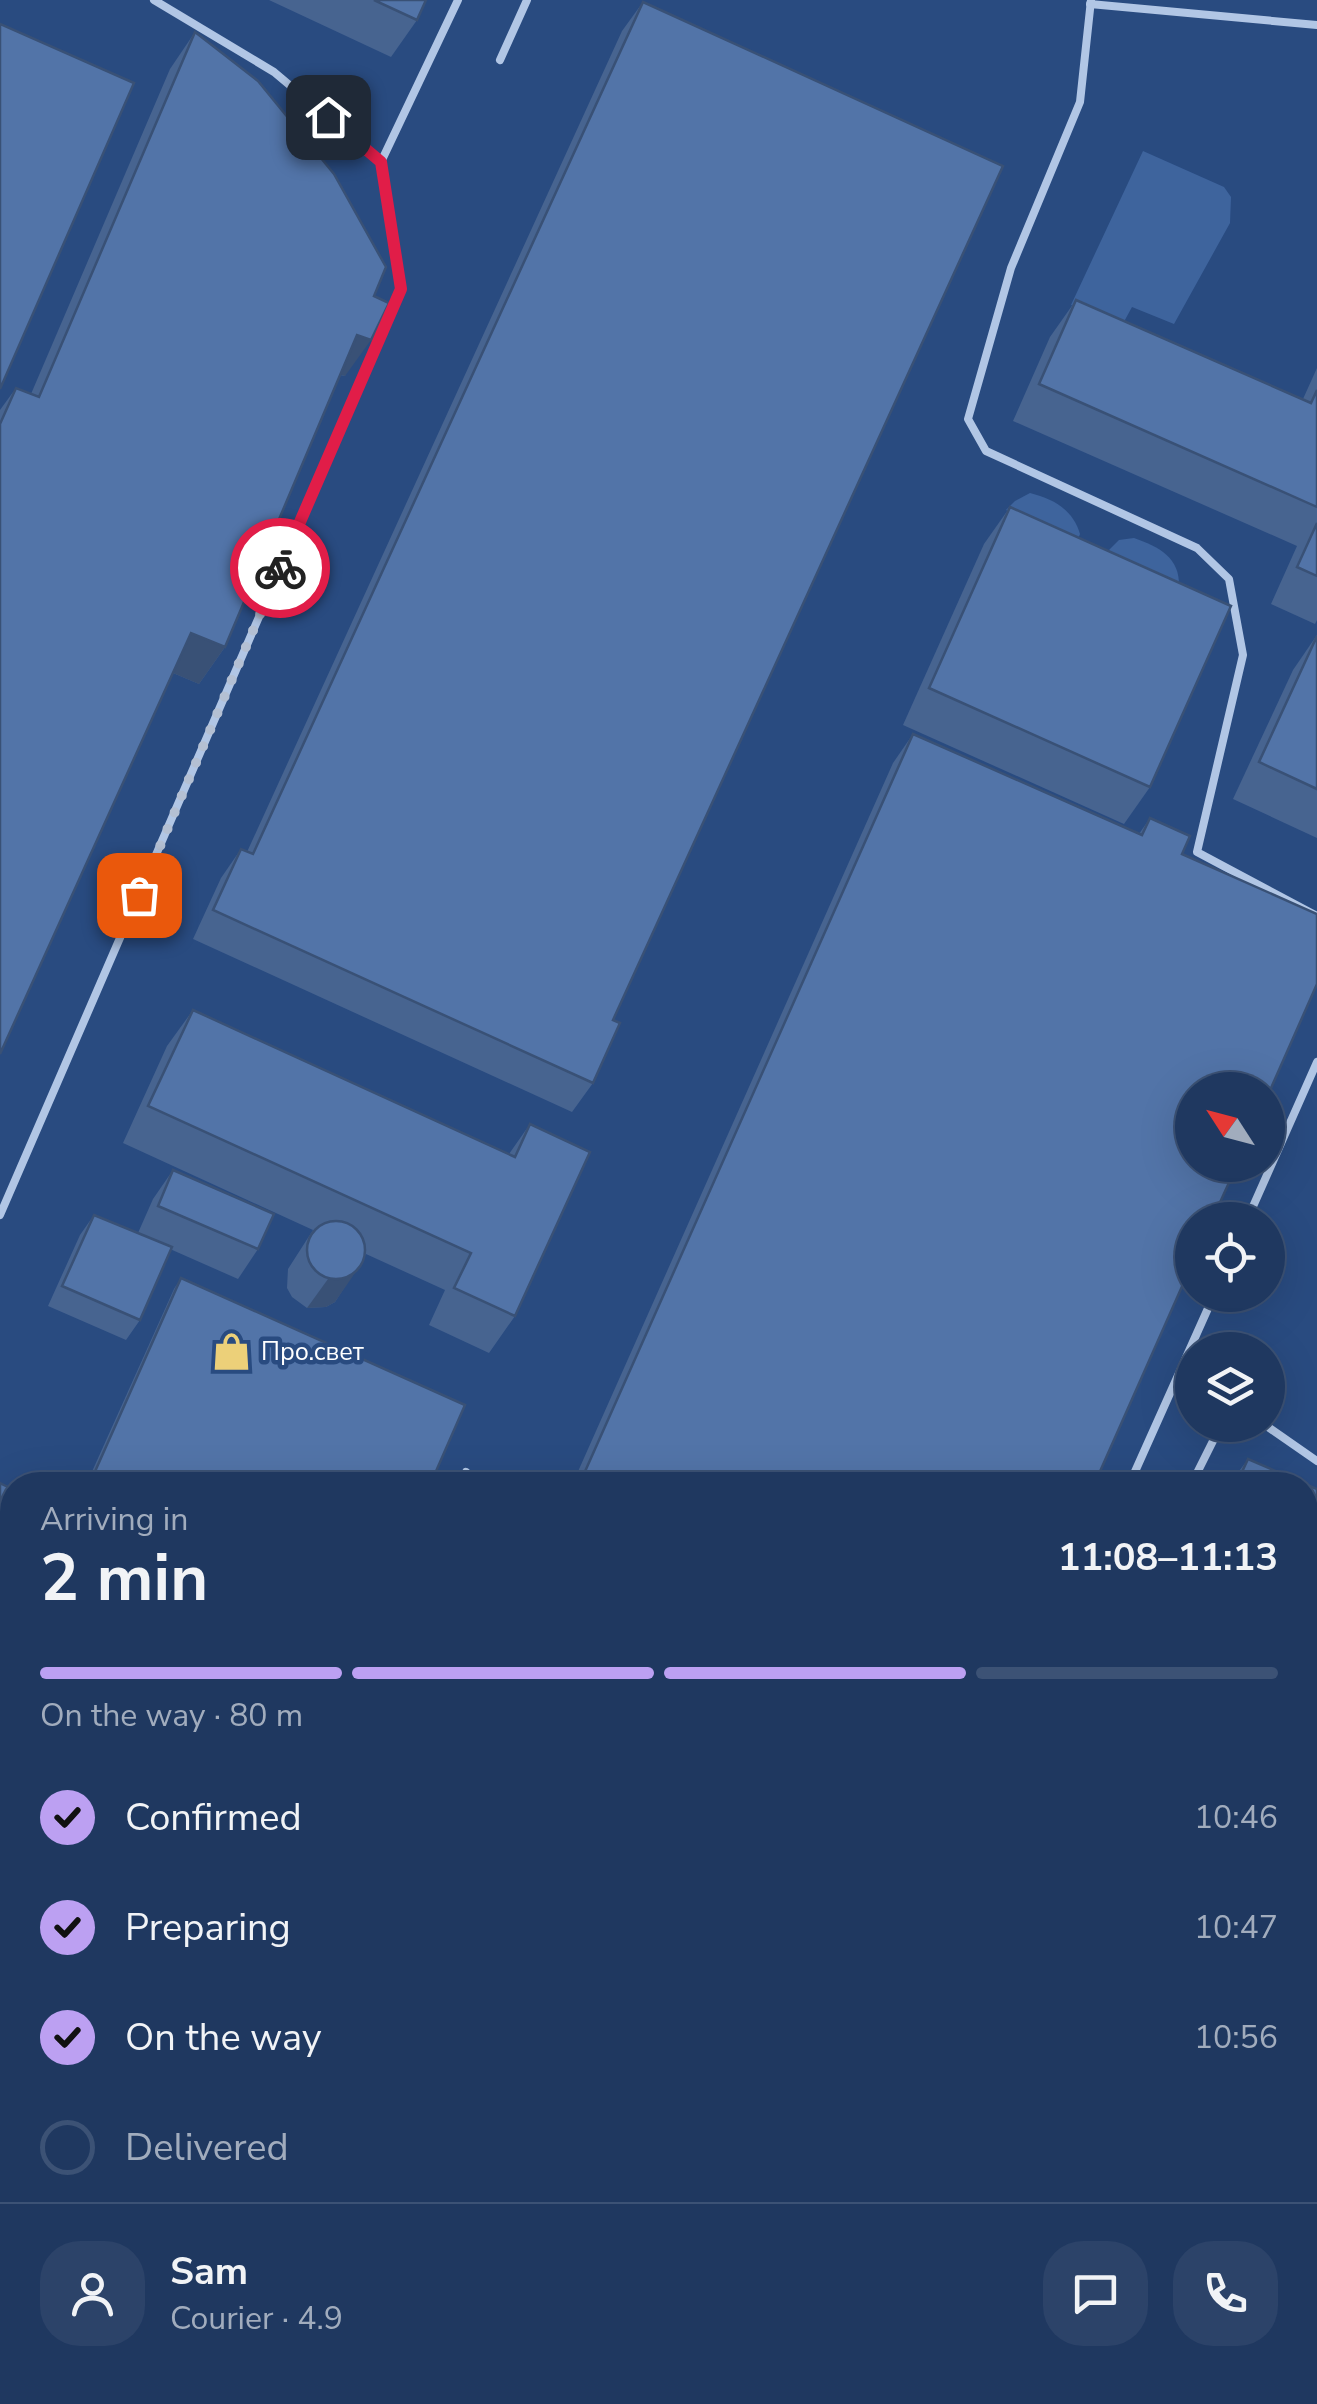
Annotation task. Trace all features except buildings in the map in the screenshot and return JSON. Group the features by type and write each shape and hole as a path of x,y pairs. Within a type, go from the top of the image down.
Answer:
{"lane":[{"path":"154,0 274,72 381,162"},
{"path":"0,1216 401,289 381,162 458,0"},
{"path":"500,60 528,0"},
{"path":"1317,25 1090,2 1080,102 1011,268 968,419 986,451 1197,548 1229,579 1244,654 1197,852 1317,916"},
{"path":"1255,1202 1317,1062"},
{"path":"1135,1472 1206,1312"},
{"path":"1285,1439 1317,1461"},
{"path":"1197,1472 1212,1442"}],"shaded area":[{"path":"1143,151 1224,187 1231,197 1230,223 1174,324 1132,307 1120,329 1071,305"},
{"path":"1030,493 1055,502 1067,512 1080,534 1076,544 1006,510"},
{"path":"1134,538 1152,545 1172,561 1179,587 1105,554 1119,540"}],"way so far":[{"path":"139,895 280,568"}],"place":[{"name":"Про.свет","path":"231,1352"}],"route":[{"path":"280,568 401,289 381,162 328,117"}]}
